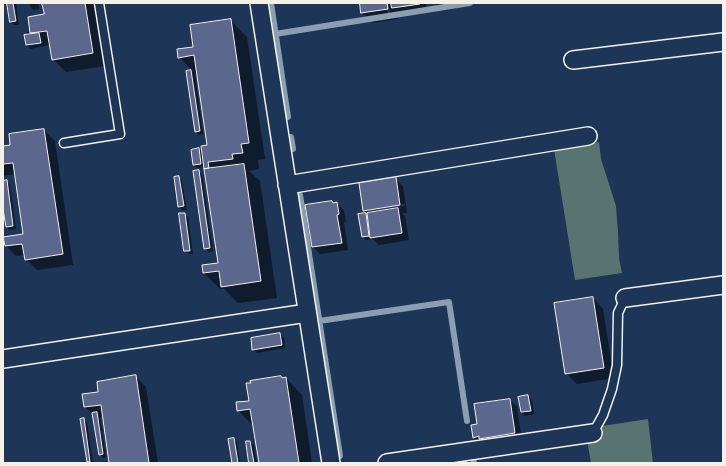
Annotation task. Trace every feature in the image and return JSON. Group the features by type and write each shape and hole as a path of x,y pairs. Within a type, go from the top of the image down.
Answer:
{"street":[{"path":"259,3 331,463"},
{"path":"573,60 723,42"},
{"path":"287,185 588,136"},
{"path":"626,298 723,286"},
{"path":"3,359 307,313"},
{"path":"387,463 593,433"}],"lane":[{"path":"64,143 120,134 99,3"},
{"path":"593,433 612,389 617,365 618,313 626,298"}],"green space":[{"path":"599,142 601,159 616,206 619,258 622,273 575,280 554,149"},
{"path":"648,419 653,463 591,463 587,440 603,437 602,426"}],"building":[{"path":"7,3 13,3 16,21 10,22"},
{"path":"42,3 85,3 93,53 52,60 47,31 30,33 28,17 44,14"},
{"path":"360,3 387,3 388,9 361,13"},
{"path":"391,3 420,3 420,4 392,8"},
{"path":"231,19 249,143 241,144 243,153 232,154 233,159 208,162 209,168 204,169 201,146 207,145 194,55 178,58 177,49 193,47 190,25"},
{"path":"39,33 41,43 26,45 24,35"},
{"path":"191,70 200,131 195,132 186,71"},
{"path":"44,129 63,254 25,260 22,244 5,246 3,237 23,234 13,163 3,164 3,146 10,145 9,134"},
{"path":"199,148 201,164 193,165 191,150"},
{"path":"244,164 261,281 221,287 219,271 203,273 202,265 218,263 204,169"},
{"path":"199,170 210,248 204,249 193,171"},
{"path":"179,176 184,206 178,207 174,177"},
{"path":"396,177 400,205 363,211 359,183"},
{"path":"7,180 13,226 6,227 3,209 3,181"},
{"path":"332,201 333,203 337,202 339,214 337,215 342,243 312,247 305,205"},
{"path":"398,208 402,233 370,238 367,213"},
{"path":"179,213 185,213 190,251 184,251"},
{"path":"366,213 369,236 362,237 358,214"},
{"path":"593,297 604,368 565,374 554,303"},
{"path":"280,333 282,345 252,350 251,338"},
{"path":"136,375 149,463 109,463 101,405 84,407 82,394 98,392 97,382"},
{"path":"281,376 282,378 286,377 299,463 259,463 250,409 237,411 236,402 249,401 246,383"},
{"path":"528,395 531,411 521,412 518,397"},
{"path":"510,399 515,433 479,439 479,436 473,438 471,425 477,424 474,404"},
{"path":"97,412 103,454 99,455 92,413"},
{"path":"84,418 90,462 87,462 80,419"},
{"path":"234,438 238,463 232,463 228,439"},
{"path":"246,441 250,441 254,463 249,463"},
{"path":"466,458 466,463 450,463 450,461"}],"waterway":[{"path":"271,3 288,117"},
{"path":"275,34 470,3"},
{"path":"291,137 293,149"},
{"path":"300,195 340,456"},
{"path":"319,321 449,302 467,421"},
{"path":"473,457 474,463"}]}
